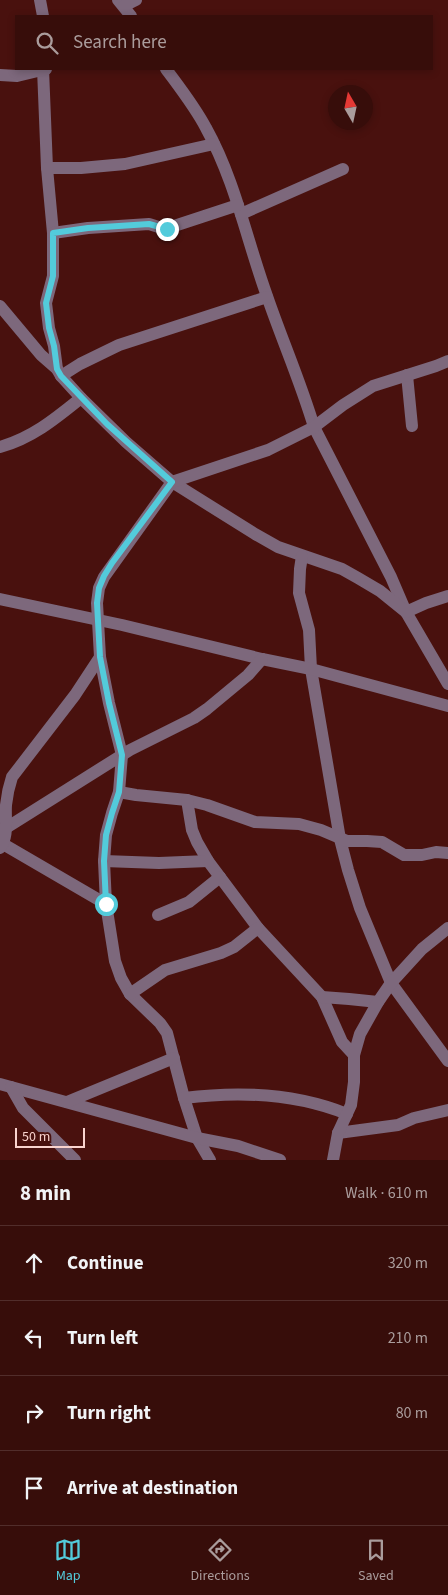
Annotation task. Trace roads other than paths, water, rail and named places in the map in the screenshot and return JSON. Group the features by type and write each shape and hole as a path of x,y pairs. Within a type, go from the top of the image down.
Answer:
{"street":[{"path":"40,0 43,15"},
{"path":"124,7 136,0"},
{"path":"0,75 17,76 40,70"},
{"path":"44,70 47,168 53,233 53,276 46,303 49,328 59,373"},
{"path":"167,70 206,127 214,144 240,209 267,297 314,427 391,577 406,612 448,684"},
{"path":"47,168 81,168 125,164 214,144"},
{"path":"53,233 88,228 149,224 165,230 240,209 343,169"},
{"path":"59,373 119,344 267,297"},
{"path":"1,308 81,398 126,442 172,482 278,547 342,569 380,591 406,612"},
{"path":"210,1160 197,1138 184,1098 167,1033 160,1022 130,994 121,978 115,961 106,904 104,861 106,835 119,792 122,755 100,657 97,620 98,596 104,576 172,482 268,450 314,427 343,405 373,386 448,361"},
{"path":"407,375 412,426"},
{"path":"0,447 35,433 81,398"},
{"path":"302,556 299,593 309,630 311,669 340,839 348,870 360,908 391,983 448,1062"},
{"path":"406,612 448,596"},
{"path":"0,599 311,669 448,706"},
{"path":"100,657 75,695 12,777 5,781 6,828 1,846 106,904"},
{"path":"6,828 122,755 194,718 248,675 262,659"},
{"path":"119,792 187,800 255,822 299,824 321,830 347,841 382,842 404,855 448,852"},
{"path":"187,800 192,830 208,861 258,928 322,997 342,1042 354,1055"},
{"path":"104,861 159,863 208,861"},
{"path":"158,915 189,902 220,877"},
{"path":"130,994 165,970 222,954 258,928"},
{"path":"333,1160 338,1133 351,1105 354,1082 354,1055 360,1034 391,983 422,949 448,928"},
{"path":"322,997 378,1002"},
{"path":"67,1102 174,1058"},
{"path":"3,1084 197,1138 238,1146 280,1160"},
{"path":"3,1084 23,1108 76,1160"},
{"path":"184,1098 230,1094 282,1097 326,1105 346,1114"},
{"path":"338,1133 398,1125 414,1118 448,1110"}]}
